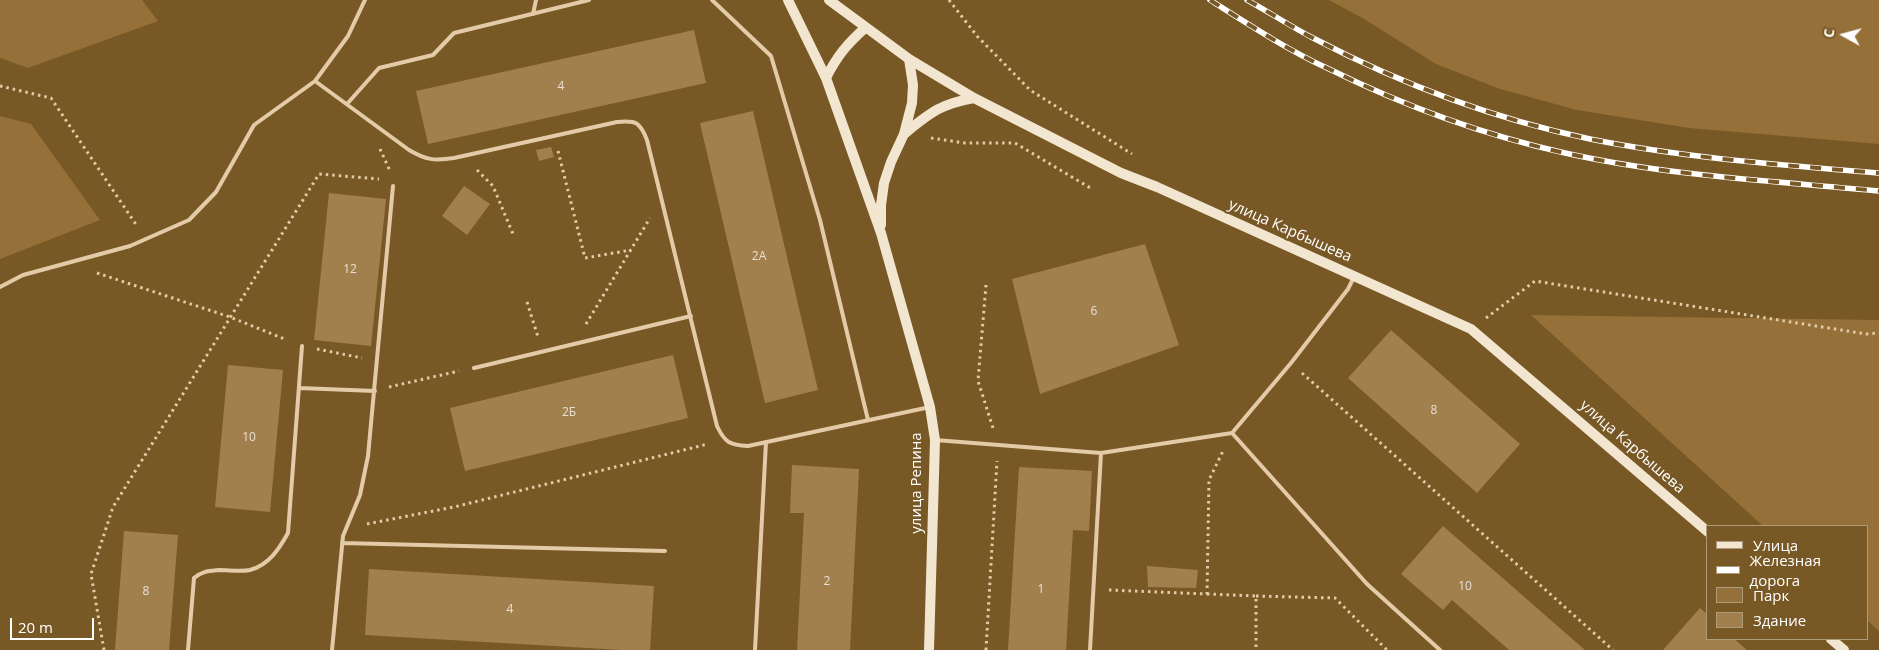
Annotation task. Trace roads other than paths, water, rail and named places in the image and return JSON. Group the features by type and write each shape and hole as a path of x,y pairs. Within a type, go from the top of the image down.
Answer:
{"main road":[{"path":"788,0 826,78 882,233"},
{"name":"улица Карбышева","path":"829,0 910,59 974,98 1121,173 1157,187 1471,329 1706,530"},
{"path":"826,78 836,58 846,45 866,28"},
{"path":"882,233 881,205 884,183 904,134 912,103 913,84 910,59"},
{"path":"904,134 932,112 951,102 974,98"},
{"name":"улица Репина","path":"882,233 930,407 935,440 929,650"},
{"path":"1832,640 1844,650"}],"lane":[{"path":"0,286 23,275 130,246 189,220 216,192 254,125 315,81 348,36 365,0"},
{"path":"533,14 536,0"},
{"path":"347,104 379,68 433,55 454,33 589,0"},
{"path":"712,0 771,56 820,220 868,420"},
{"path":"315,81 423,158 437,160 617,122 631,121 642,127 648,140 717,426 724,440 736,446 748,446 930,407"},
{"path":"332,650 342,536 360,495 368,456 393,183"},
{"path":"935,440 1101,453 1232,432 1291,363 1348,289 1354,276"},
{"path":"474,368 691,316"},
{"path":"188,650 194,578 200,572 250,570 264,564 277,553 288,533 302,346"},
{"path":"299,388 374,390"},
{"path":"1232,432 1367,584 1440,650"},
{"path":"755,650 766,442"},
{"path":"1090,650 1101,453"},
{"path":"342,543 665,551"}],"railway":[{"path":"1210,0 1312,61 1355,82 1443,118 1534,146 1643,167 1721,177 1879,191"},
{"path":"1247,0 1313,38 1379,70 1448,98 1554,131 1626,146 1662,151 1734,160 1879,173"}]}
